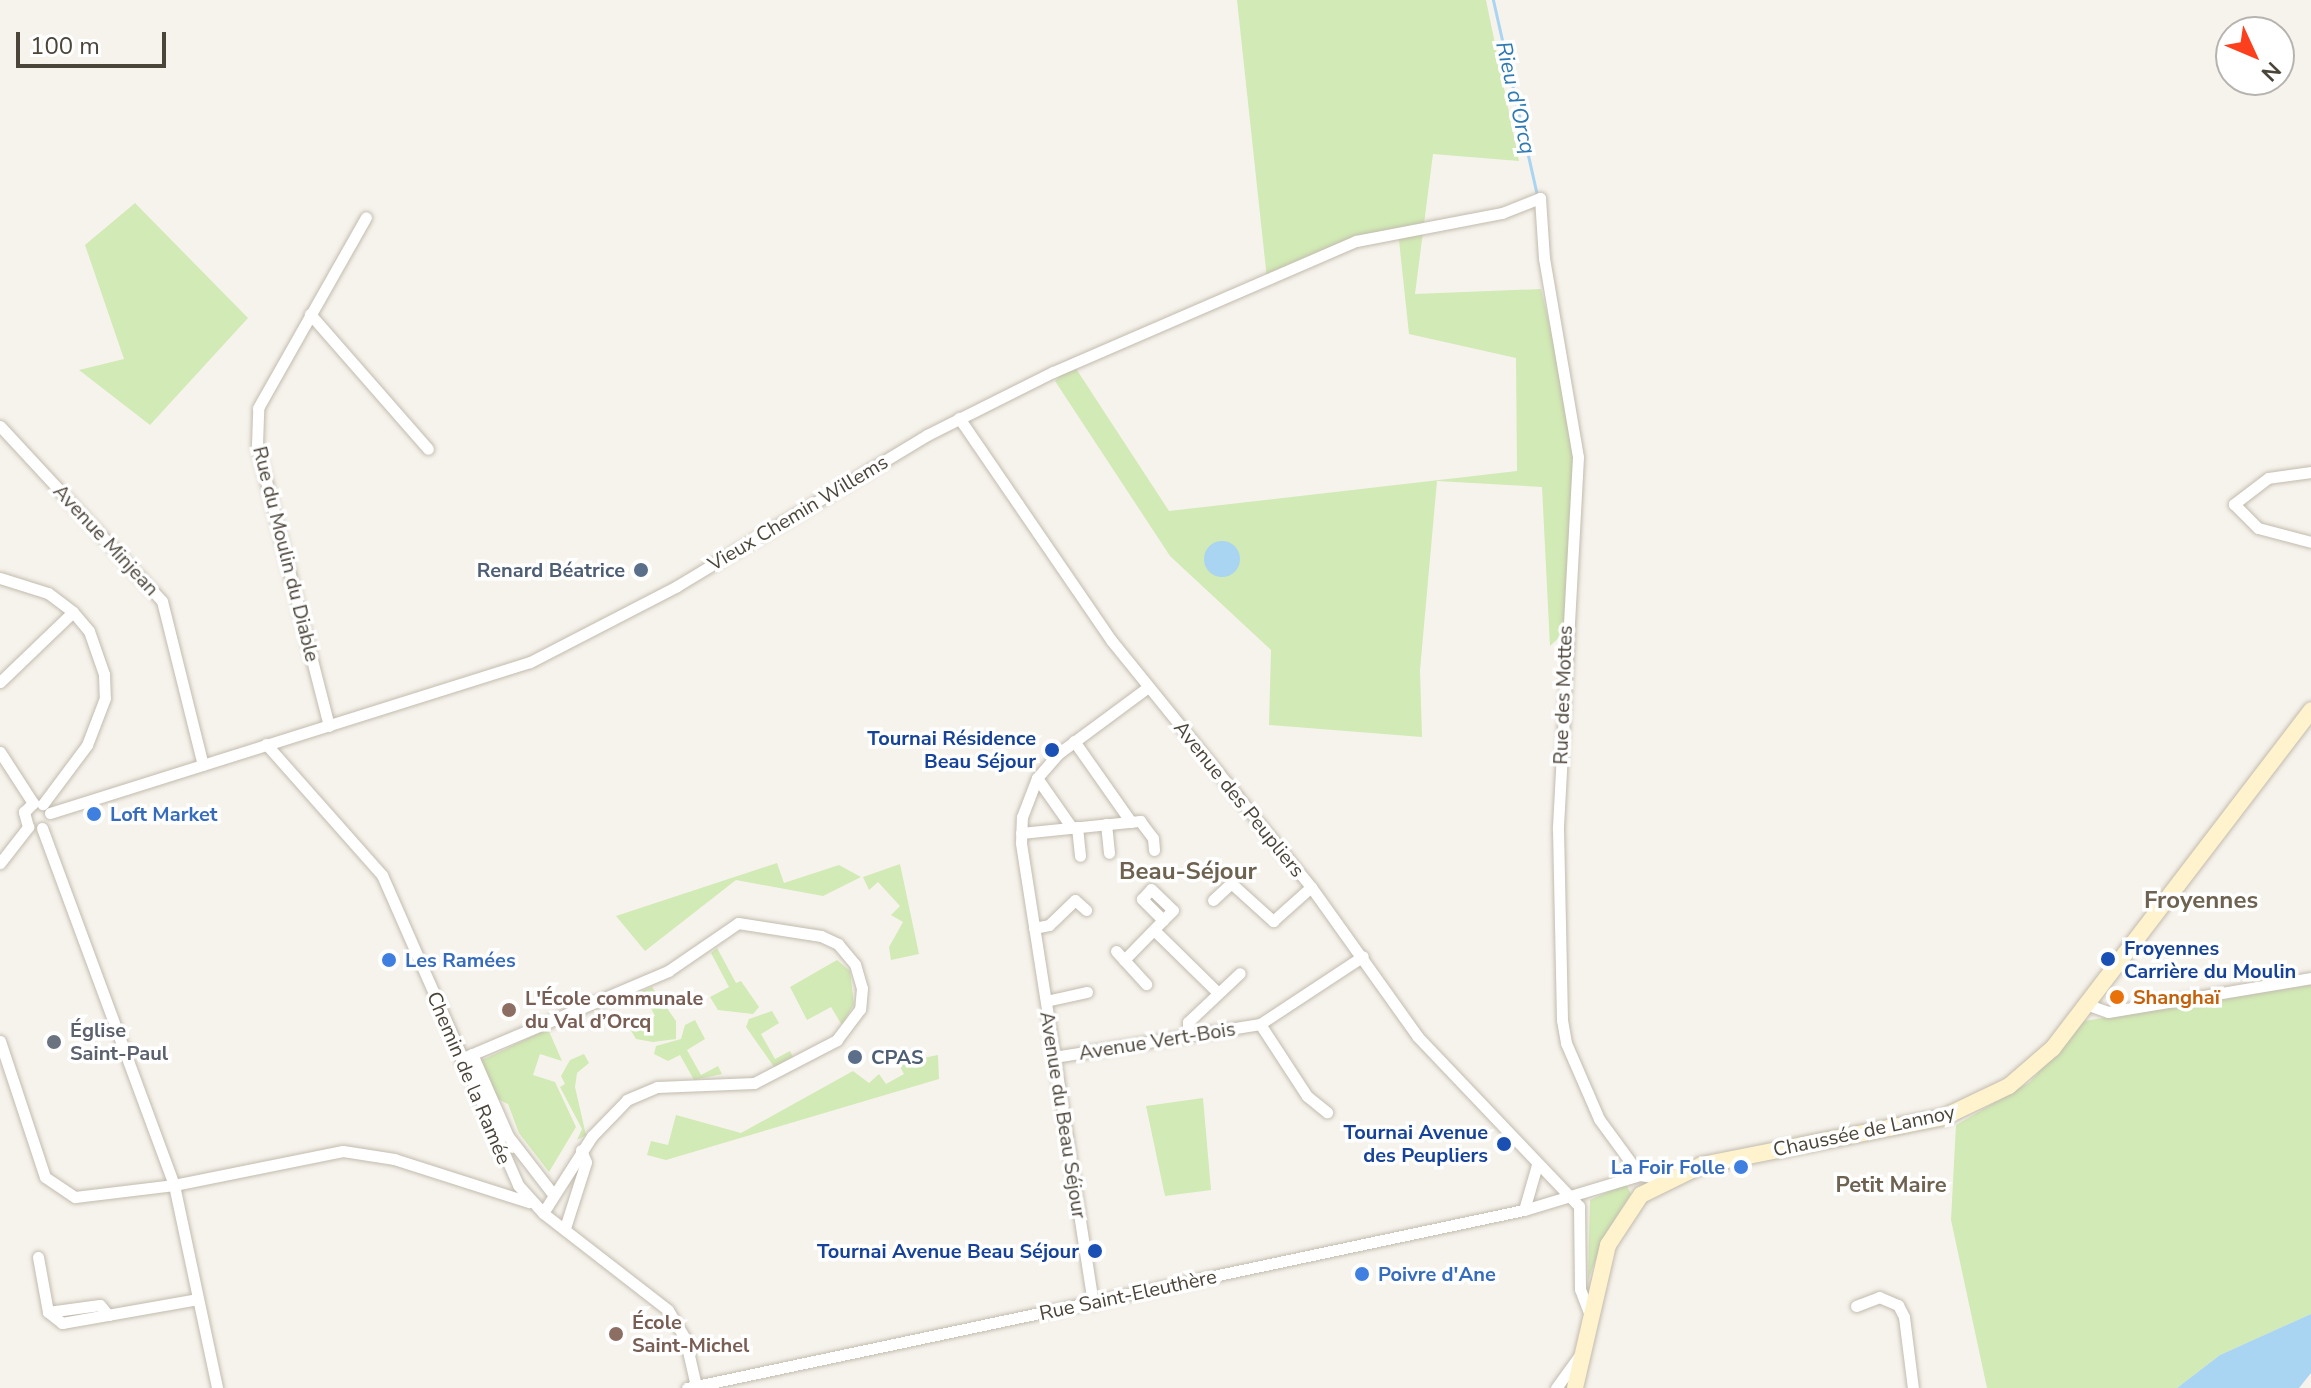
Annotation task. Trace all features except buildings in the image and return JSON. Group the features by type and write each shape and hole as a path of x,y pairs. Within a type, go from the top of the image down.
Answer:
{"main road":[{"name":"Chaussée de Lannoy","path":"1575,1388 1614,1230 1641,1195 1666,1179 1702,1165 1960,1111 2022,1077 2086,1004 2311,710"}],"street":[{"name":"Vieux Chemin Willems","path":"42,807 203,765 530,662 607,625 959,418 1356,241 1502,213 1540,198"},
{"name":"Rue des Mottes","path":"1540,198 1544,258 1578,457 1565,632 1559,922 1566,1043 1599,1119 1640,1175"},
{"name":"Rue du Moulin du Diable","path":"329,726 257,445 262,393 366,217"},
{"path":"310,314 428,449"},
{"name":"Avenue des Peupliers","path":"959,418 1147,688 1311,887 1418,1037 1582,1216 1580,1289 1591,1318"},
{"name":"Avenue Minjean","path":"0,426 162,601 203,765"},
{"path":"2311,472 2268,478 2234,504 2258,528 2311,542"},
{"path":"0,578 48,593 73,612 99,651 105,698 87,745 42,807 23,816 28,827"},
{"path":"0,682 73,612"},
{"name":"Avenue du Beau Séjour","path":"1093,1303 1021,833 1026,800 1037,778 1074,741 1147,688"},
{"path":"1074,741 1131,822"},
{"name":"Chemin de la Ramée","path":"266,744 382,875 465,1057 512,1176 534,1204 549,1203 565,1228 671,1314 687,1342 692,1387"},
{"path":"0,752 42,807 42,828 174,1185 217,1388"},
{"path":"1037,778 1075,827 1080,856"},
{"path":"1021,833 1140,821 1153,838 1154,850"},
{"path":"1106,824 1109,853"},
{"path":"28,827 42,828"},
{"path":"0,863 28,827"},
{"path":"1213,900 1231,883 1273,921 1311,887"},
{"path":"1034,928 1049,925 1075,900 1086,910"},
{"path":"1146,984 1120,955 1163,920"},
{"path":"738,923 821,936 852,959 860,977 861,1004 833,1043 754,1083 641,1092 616,1108 581,1150 549,1203 465,1057 668,971 738,923"},
{"path":"1154,930 1217,992"},
{"name":"Avenue Vert-Bois","path":"1054,1057 1260,1024 1363,956"},
{"path":"1188,1036 1188,1022 1240,973"},
{"path":"2086,1004 2108,1012 2311,978"},
{"path":"1046,1001 1087,992"},
{"name":"Avenue Vert-Bois","path":"1260,1024 1307,1096 1327,1112"},
{"path":"0,1041 45,1177 75,1197 92,1199 174,1185 343,1151 394,1159 534,1204"},
{"path":"565,1228 586,1162 581,1150"},
{"path":"1524,1210 1537,1165"},
{"path":"1640,1175 1666,1179"},
{"name":"Rue Saint-Eleuthère","path":"692,1387 1524,1210 1569,1199 1640,1175"},
{"path":"549,1203 574,1203"},
{"path":"38,1257 48,1312 100,1305 108,1315 198,1299"},
{"path":"1856,1306 1879,1297 1898,1305 1913,1388"},
{"path":"1556,1388 1583,1351"}],"green space":[{"path":"1237,0 1486,0 1519,161 1433,154 1415,294 1541,289 1576,436 1565,632 1550,646 1542,487 1437,481 1420,670 1422,737 1269,725 1271,650 1170,556 1055,381 1073,364 1169,511 1517,471 1516,358 1409,334 1398,231 1267,279"},
{"path":"135,203 248,318 150,425 79,370 124,359 85,245"},
{"path":"777,863 784,883 839,865 861,877 823,896 736,880 645,951 616,916"},
{"path":"900,864 919,954 891,960 889,947 903,922 891,915 900,906 878,882 869,890 863,877"},
{"path":"717,948 736,983 741,981 759,1007 753,1014 718,1010 710,997 729,987 711,953"},
{"path":"837,960 850,971 854,1004 842,1025 831,1007 807,1020 790,987"},
{"path":"2311,985 2311,1314 2220,1355 2177,1388 1987,1388 1951,1220 1956,1125 2030,1082 2084,1021"},
{"path":"652,987 676,1021 676,1039 653,1042 636,1039 630,1029 655,1016 642,991"},
{"path":"772,1011 779,1023 761,1034 775,1059 790,1051 793,1057 774,1067 746,1027 749,1019"},
{"path":"695,1020 705,1039 687,1050 701,1075 718,1066 722,1074 694,1080 680,1055 668,1061 654,1054 656,1046 681,1039 685,1025"},
{"path":"548,1029 562,1061 540,1054 533,1075 555,1082 576,1127 549,1172 519,1133 508,1104 496,1098 480,1061"},
{"path":"584,1054 589,1063 577,1073 575,1087 586,1135 577,1140 582,1129 560,1087 565,1084 561,1076 570,1060"},
{"path":"938,1055 939,1079 666,1160 647,1155 651,1141 668,1145 676,1115 741,1133 853,1071 869,1083 879,1074 886,1084 904,1074 898,1063"},
{"path":"1203,1098 1211,1190 1165,1196 1146,1106"},
{"path":"1626,1184 1631,1194 1606,1233 1588,1280 1590,1200"}],"water":[{"path":"1222,541 1235,546 1240,559 1235,572 1222,577 1209,572 1204,559 1209,546"},
{"path":"2311,1314 2311,1373 2299,1388 2177,1388 2220,1355"}],"waterway":[{"name":"Rieu d'Orcq","path":"1493,0 1537,195"}],"place":[{"name":"Renard Béatrice","path":"641,570"},
{"name":"Tournai Résidence Beau Séjour","path":"1052,750"},
{"name":"Loft Market","path":"94,814"},
{"name":"Froyennes Carrière du Moulin","path":"2108,959"},
{"name":"Les Ramées","path":"389,960"},
{"name":"Shanghaï","path":"2117,997"},
{"name":"L'École communale du Val d’Orcq","path":"509,1010"},
{"name":"Église Saint-Paul","path":"54,1042"},
{"name":"CPAS","path":"855,1057"},
{"name":"Tournai Avenue des Peupliers","path":"1504,1144"},
{"name":"La Foir Folle","path":"1741,1167"},
{"name":"Tournai Avenue Beau Séjour","path":"1095,1251"},
{"name":"Poivre d'Ane","path":"1362,1274"},
{"name":"École Saint-Michel","path":"616,1334"}],"district":[{"name":"Beau-Séjour","path":"1188,872"},
{"name":"Froyennes","path":"2201,901"},
{"name":"Petit Maire","path":"1891,1186"}]}
